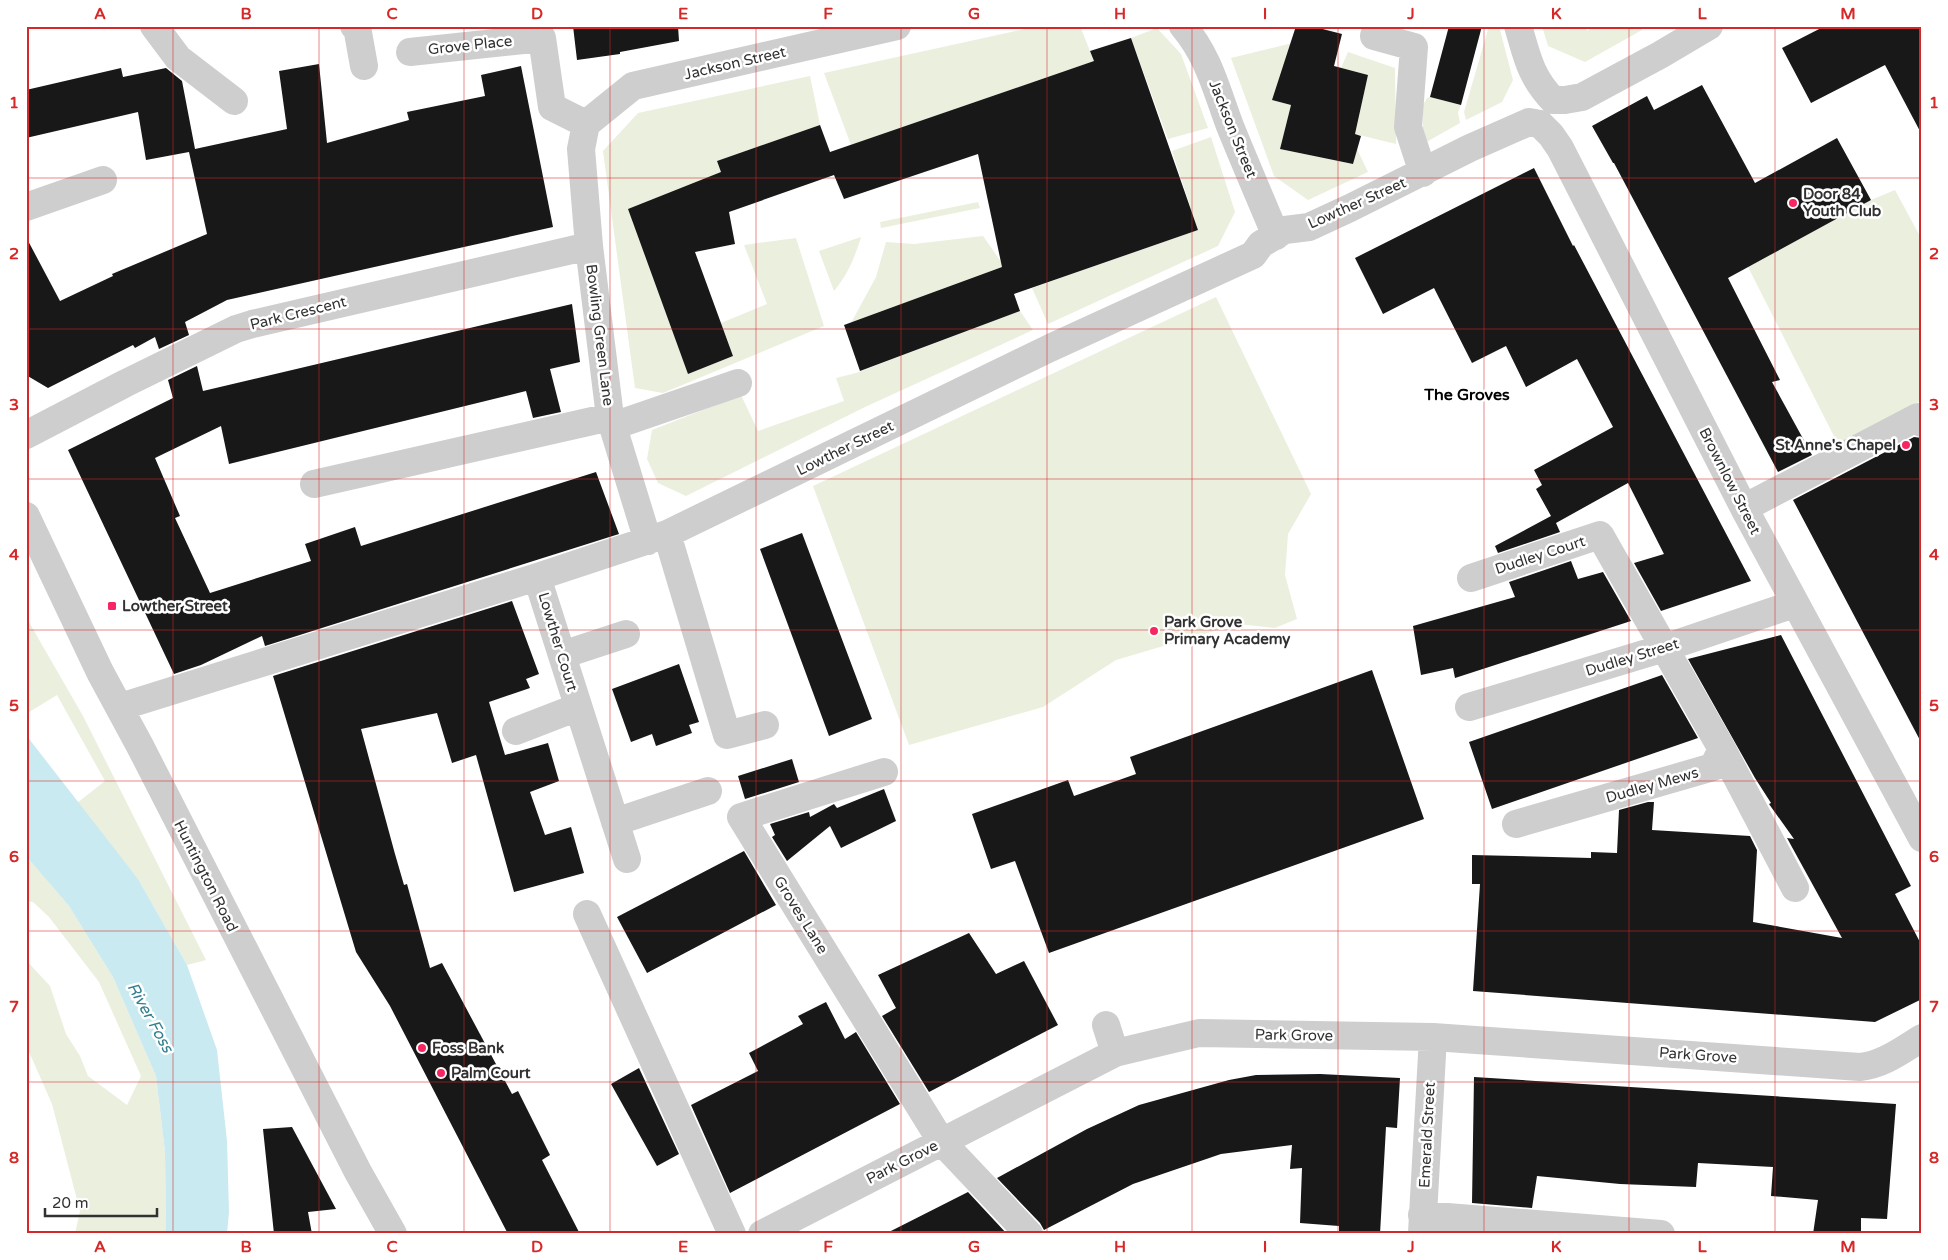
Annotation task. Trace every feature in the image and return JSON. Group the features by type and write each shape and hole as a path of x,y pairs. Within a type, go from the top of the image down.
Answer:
{"street":[{"path":"154,26 178,58 234,101"},
{"path":"354,26 357,27 364,66"},
{"name":"Jackson Street","path":"586,124 633,86 897,26"},
{"name":"Jackson Street","path":"1183,26 1205,58 1276,236"},
{"path":"1518,26 1530,66 1540,86 1553,100 1582,97 1709,26"},
{"path":"1374,36 1414,47 1408,127 1423,173"},
{"name":"Grove Place","path":"410,52 542,38 552,107 586,124"},
{"name":"Lowther Street","path":"120,707 657,538 1050,348 1253,255 1261,244 1285,230 1309,227 1515,127 1529,122 1540,124"},
{"name":"Bowling Green Lane","path":"586,124 581,149 589,246 612,422 657,538"},
{"name":"Brownlow Street","path":"1540,124 1560,148 1794,604 1922,838"},
{"path":"26,207 102,180"},
{"name":"Park Crescent","path":"26,435 126,383 252,324 589,246"},
{"path":"314,484 612,422 738,384"},
{"path":"1744,508 1918,417 1922,422"},
{"name":"Huntington Road","path":"26,516 100,672 120,707 387,1232"},
{"name":"Dudley Court","path":"1471,578 1600,535 1664,648"},
{"path":"657,538 726,735 765,725"},
{"name":"Lowther Court","path":"537,577 628,859"},
{"name":"Dudley Street","path":"1469,707 1664,648 1794,604"},
{"path":"562,655 626,634"},
{"path":"1664,648 1722,749 1795,888"},
{"name":"Lowther Court","path":"516,731 578,707"},
{"name":"Dudley Mews","path":"1516,824 1713,767 1722,749"},
{"name":"Groves Lane","path":"884,772 740,817 941,1142"},
{"path":"615,822 708,791"},
{"path":"587,914 732,1234"},
{"path":"1106,1025 1115,1053"},
{"name":"Park Grove","path":"762,1234 1115,1053 1199,1033 1433,1037 1850,1066 1870,1066 1883,1061 1922,1038"},
{"name":"Emerald Street","path":"1422,1224 1433,1037"},
{"path":"941,1142 1029,1234"},
{"path":"1422,1224 1661,1234"}],"green space":[{"path":"1039,26 1080,26 1094,61 851,145 824,73"},
{"path":"1489,26 1499,26 1513,80 1502,102 1466,120 1464,112"},
{"path":"1542,26 1585,26 1587,31 1596,26 1640,26 1642,30 1585,62 1548,46"},
{"path":"1157,28 1181,54 1208,128 1168,139 1131,38"},
{"path":"1309,39 1281,75 1272,100 1291,105 1280,149 1353,164 1357,149 1368,172 1308,200 1274,176 1231,58"},
{"path":"1348,52 1395,68 1396,144 1355,134 1368,75 1341,68"},
{"path":"810,76 820,125 717,161 736,209 682,218 688,374 733,356 721,323 767,304 744,245 796,238 824,326 663,393 635,388 603,151 638,113"},
{"path":"1430,97 1461,105 1458,112 1460,123 1423,144 1423,105 1427,98"},
{"path":"1211,137 1235,212 1218,246 1048,324 1032,288 1198,230 1172,151"},
{"path":"1895,190 1922,240 1922,400 1839,446 1748,267 1871,200"},
{"path":"978,202 980,208 881,228 880,222"},
{"path":"983,236 1004,266 851,323 876,277 886,242 914,244"},
{"path":"861,237 850,265 834,291 819,251"},
{"path":"1216,297 1311,494 1288,534 1285,575 1297,619 1275,628 1238,624 1116,660 1043,707 909,745 813,486"},
{"path":"1020,311 1033,330 865,407 686,496 658,483 647,459 652,430 741,395 758,431 844,401 836,378 856,373"},
{"path":"26,617 83,716 206,960 187,965 138,879 77,803 105,781 57,695 26,714"},
{"path":"26,856 69,906 113,977 156,1076 165,1152 166,1234 75,1234 80,1211 52,1104 26,1045 26,960 50,986 66,1034 80,1056 88,1076 127,1105 141,1076 99,982 49,917 33,902 26,901"}],"water":[{"name":"River Foss","path":"26,735 138,879 187,965 217,1050 227,1141 229,1212 227,1234 166,1234 165,1152 156,1076 113,977 69,906 26,856"}],"building":[{"path":"573,26 678,26 679,41 620,52 620,54 577,60"},
{"path":"1296,26 1311,26 1342,34 1334,66 1368,75 1355,134 1361,136 1353,164 1280,149 1291,105 1272,100"},
{"path":"1449,26 1482,26 1461,105 1430,97"},
{"path":"1825,26 1922,26 1922,135 1885,65 1811,103 1782,48"},
{"path":"1131,38 1198,230 1014,294 1020,311 860,371 844,325 1002,267 978,154 844,199 834,175 729,212 735,244 695,252 733,356 688,374 628,209 721,172 717,161 820,125 830,152 1094,61 1090,51"},
{"path":"319,64 327,143 409,120 407,112 485,96 481,75 521,66 553,227 227,300 185,322 189,335 159,349 155,337 135,348 133,345 48,388 26,375 26,237 60,301 113,276 112,274 207,234 189,152 146,160 138,112 26,138 26,90 121,68 123,77 166,68 182,81 195,149 287,129 279,71"},
{"path":"1702,85 1755,183 1837,138 1871,200 1728,278 1780,380 1772,382 1812,455 1778,472 1614,163 1592,126 1647,96 1654,110"},
{"path":"1534,168 1573,246 1751,581 1661,611 1634,563 1664,554 1628,483 1556,523 1560,532 1498,553 1495,546 1551,516 1536,489 1542,485 1534,470 1613,427 1577,359 1526,387 1506,346 1472,363 1434,288 1383,314 1355,258"},
{"path":"572,304 580,362 550,369 561,412 533,418 526,391 229,464 221,426 155,458 180,516 175,518 210,593 311,561 305,544 355,527 361,546 596,472 619,534 265,646 262,636 201,665 174,674 68,450 173,398 168,380 197,366 203,391"},
{"path":"1914,437 1922,438 1922,744 1793,500"},
{"path":"802,533 872,719 829,736 760,549"},
{"path":"1571,561 1578,579 1603,572 1631,621 1455,678 1453,668 1421,675 1413,626 1515,597 1509,582"},
{"path":"512,601 539,674 526,679 530,688 489,702 505,755 548,743 559,781 530,792 545,835 571,827 584,873 514,892 476,755 452,763 437,713 361,729 395,854 404,885 407,884 430,968 442,963 512,1094 518,1091 550,1155 542,1160 580,1234 508,1234 390,1006 356,952 273,676"},
{"path":"1781,635 1911,886 1895,894 1922,946 1922,999 1875,1022 1473,991 1480,884 1472,884 1472,855 1591,858 1591,852 1617,853 1619,810 1648,802 1654,802 1652,830 1750,836 1757,850 1753,922 1842,938 1787,838 1794,839 1769,804 1771,803 1688,659"},
{"path":"679,664 699,722 689,725 692,733 656,746 652,734 631,742 612,689"},
{"path":"1372,670 1424,819 1049,953 1015,861 991,869 972,814 1068,780 1074,796 1136,774 1130,757"},
{"path":"1662,675 1698,738 1492,809 1469,742"},
{"path":"792,759 799,782 745,799 738,776"},
{"path":"884,789 896,821 841,848 830,826 787,861 772,837 775,835 770,824 809,812 810,817 834,804 837,808"},
{"path":"744,851 776,905 647,973 617,917"},
{"path":"969,933 996,974 1024,961 1058,1025 929,1092 882,1016 896,1008 878,975"},
{"path":"826,1002 845,1039 856,1032 900,1104 730,1193 691,1105 758,1071 749,1053 803,1024 798,1016"},
{"path":"639,1068 679,1154 657,1166 611,1084"},
{"path":"1320,1074 1400,1078 1397,1128 1386,1127 1380,1234 1339,1234 1339,1226 1300,1223 1302,1168 1290,1169 1292,1145 1221,1154 1133,1184 1044,1230 1040,1223 997,1178 1087,1129 1139,1105 1229,1080 1256,1075"},
{"path":"1474,1077 1896,1104 1887,1219 1861,1218 1861,1234 1813,1234 1818,1200 1771,1196 1773,1167 1698,1163 1696,1187 1620,1184 1537,1176 1532,1208 1472,1203"},
{"path":"292,1127 336,1209 308,1212 312,1234 274,1234 263,1129"},
{"path":"968,1192 1007,1234 885,1234"}],"place":[{"name":"Door 84 Youth Club","path":"1793,203"},
{"name":"St Anne's Chapel","path":"1906,445"},
{"name":"Lowther Street","path":"112,606"},
{"name":"Park Grove Primary Academy","path":"1154,631"},
{"name":"Foss Bank","path":"422,1048"},
{"name":"Palm Court","path":"441,1073"}],"district":[{"name":"The Groves","path":"1467,394"}]}
